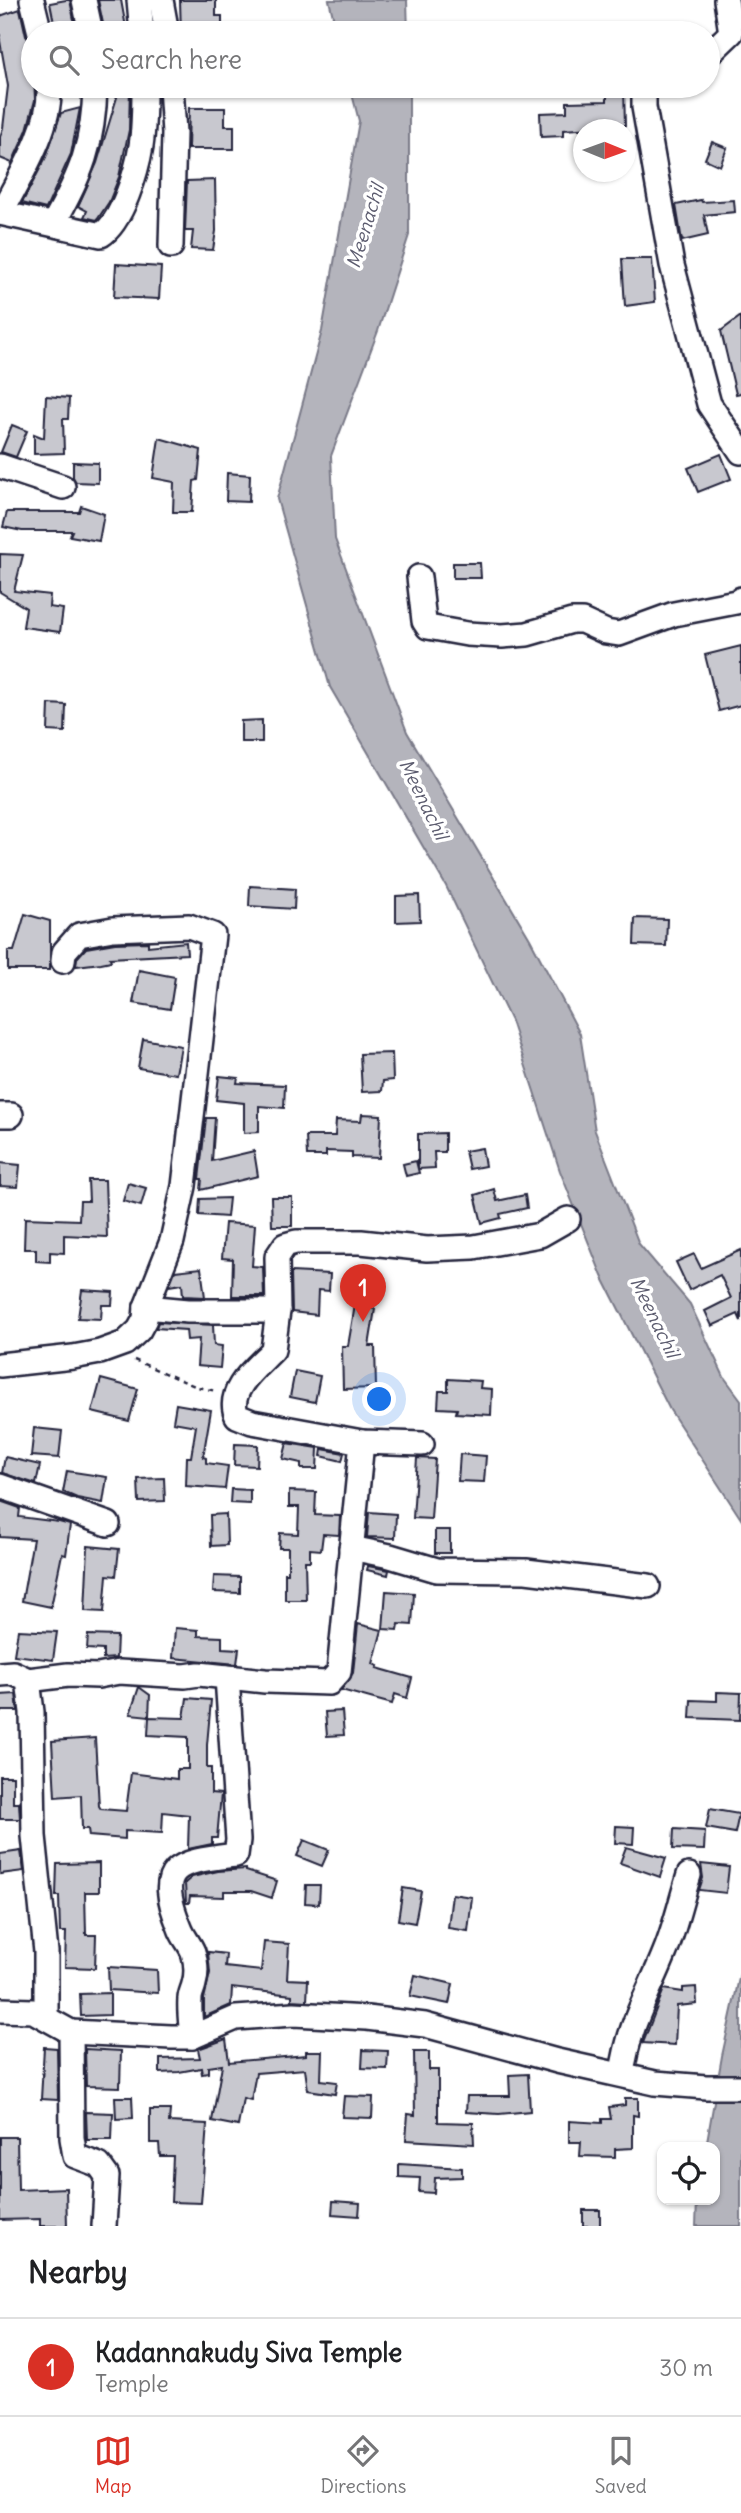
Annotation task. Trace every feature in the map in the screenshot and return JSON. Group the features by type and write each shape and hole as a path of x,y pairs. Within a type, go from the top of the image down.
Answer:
{"street":[{"path":"32,0 37,21"},
{"path":"84,0 88,21"},
{"path":"139,0 141,21"},
{"path":"161,0 165,21"},
{"path":"720,44 731,33 726,0"},
{"path":"47,98 45,117 32,154 0,213 101,235 108,231 125,201 141,147 143,98"},
{"path":"52,224 84,163 91,137 94,98"},
{"path":"171,246 174,133 172,98"},
{"path":"644,98 672,265 709,404 741,452"},
{"path":"0,466 63,487"},
{"path":"419,577 424,621 428,627 467,634 527,634 572,621 582,621 606,632 619,634 674,614 736,603 741,599"},
{"path":"0,1365 73,1357 125,1342 139,1330 172,1241 184,1186 213,935 189,926 113,929 79,935 64,952 63,961"},
{"path":"422,1444 362,1442 252,1422 237,1416 233,1408 236,1394 258,1364 274,1350 278,1311 278,1257 285,1245 296,1242 361,1242 427,1249 474,1247 540,1235 568,1219"},
{"path":"146,1307 188,1311 278,1311"},
{"path":"0,1674 13,1673 28,1680 68,1675 98,1676 119,1672 185,1676 200,1674 329,1683 336,1678 339,1671 362,1442"},
{"path":"0,1486 108,1524"},
{"path":"351,1548 437,1570 526,1571 648,1586"},
{"path":"191,2037 189,1997 194,1986 196,1968 192,1949 184,1938 173,1910 170,1880 177,1868 190,1861 236,1855 238,1840 227,1677"},
{"path":"28,1680 32,1712 34,1836 46,1952 46,2017"},
{"path":"622,2074 625,2048 649,1985 665,1953 688,1875"},
{"path":"0,2010 33,2011 71,2032 191,2037 236,2018 294,2014 367,2018 425,2025 557,2061 655,2083 741,2087"},
{"path":"71,2032 72,2138 75,2157 99,2165 107,2176 104,2226"}],"path":[{"path":"108,1348 197,1387 236,1394"}],"water":[{"path":"329,0 407,0 408,21 334,21"},
{"name":"Meenachil","path":"353,98 409,98 409,235 378,331 331,456 335,539 407,732 530,939 580,1034 595,1131 639,1244 690,1304 724,1377 741,1400 741,1519 670,1410 602,1276 560,1171 511,1021 446,886 330,687 277,499 322,331 359,121"},
{"path":"741,1969 741,2226 696,2226 697,2205 720,2205 720,2142 707,2142"}],"building":[{"path":"70,0 74,21 54,21 50,3"},
{"path":"98,0 121,0 125,21 102,21"},
{"path":"180,0 216,0 216,16 222,16 222,21 181,21"},
{"path":"20,9 23,21 21,98 35,98 27,130 12,163 0,158 0,137 8,86 0,41 0,16"},
{"path":"117,98 130,98 129,130 119,177 109,202 97,220 84,217 87,211 78,206 97,163"},
{"path":"624,98 625,119 573,119 573,129 563,130 563,136 541,137 540,113 567,112 567,102"},
{"path":"80,108 71,154 46,209 22,203 46,157 61,113"},
{"path":"189,108 225,108 225,126 234,126 234,149 188,149"},
{"path":"712,142 727,148 720,166 705,159"},
{"path":"215,180 216,231 213,250 191,249 193,231 185,231 187,181"},
{"path":"701,200 734,200 735,212 704,215 708,235 682,241 676,205"},
{"path":"622,259 652,259 655,302 625,306"},
{"path":"116,264 161,267 159,299 114,297"},
{"path":"741,316 741,393 736,394 721,331"},
{"path":"46,396 69,398 68,419 63,419 64,453 34,454 34,434 44,438"},
{"path":"12,425 27,431 16,457 1,452"},
{"path":"159,438 201,450 198,480 194,481 192,512 173,512 174,482 153,478"},
{"path":"721,454 731,479 698,492 688,468"},
{"path":"73,462 98,463 98,483 76,482 73,477"},
{"path":"227,473 250,475 249,502 226,501"},
{"path":"81,506 104,514 99,541 70,536 72,531 22,531 3,527 7,512 79,512"},
{"path":"0,554 23,555 14,591 50,595 49,607 63,609 60,632 23,627 26,608 0,592"},
{"path":"453,563 480,563 481,578 453,578"},
{"path":"741,646 741,705 719,711 705,655"},
{"path":"49,704 66,705 65,732 48,731"},
{"path":"262,720 262,742 241,742 241,721"},
{"path":"250,886 295,889 294,909 249,906"},
{"path":"419,895 420,921 396,922 396,896"},
{"path":"25,914 50,921 50,970 8,970 8,951 14,951"},
{"path":"635,918 667,919 666,946 634,945"},
{"path":"148,942 148,946 186,942 187,954 110,958 111,961 76,966 77,958 86,948 115,943"},
{"path":"139,970 175,977 170,1009 133,1003"},
{"path":"143,1039 181,1046 176,1074 138,1068"},
{"path":"392,1053 393,1080 383,1081 382,1091 362,1092 360,1054"},
{"path":"219,1076 238,1078 237,1083 285,1085 284,1108 259,1106 259,1132 244,1133 244,1103 216,1100"},
{"path":"362,1114 381,1115 379,1158 352,1157 352,1152 326,1151 326,1156 307,1156 306,1136 335,1136 336,1120 361,1121"},
{"path":"206,1118 215,1118 212,1161 254,1151 258,1176 201,1190 202,1179 199,1179"},
{"path":"445,1133 445,1152 434,1152 435,1168 418,1169 418,1134"},
{"path":"482,1148 485,1166 469,1169 465,1151"},
{"path":"416,1161 419,1173 406,1176 403,1164"},
{"path":"0,1163 20,1165 18,1187 0,1186"},
{"path":"88,1180 105,1180 107,1237 64,1235 64,1253 50,1252 50,1262 36,1261 36,1249 24,1249 25,1218 79,1220 80,1201 89,1201"},
{"path":"128,1183 146,1188 141,1206 123,1201"},
{"path":"494,1189 497,1201 525,1195 527,1208 500,1214 501,1218 482,1223 475,1195"},
{"path":"271,1197 292,1197 292,1226 272,1226"},
{"path":"229,1198 227,1217 199,1215 200,1199"},
{"path":"225,1223 255,1225 252,1266 263,1267 264,1296 232,1296 233,1259 222,1258"},
{"path":"741,1250 741,1321 738,1314 712,1326 705,1311 731,1298 720,1275 689,1290 676,1262 694,1254 701,1268"},
{"path":"201,1268 205,1297 183,1296 182,1284 169,1286 175,1271"},
{"path":"291,1272 330,1274 329,1291 318,1290 317,1315 292,1312"},
{"path":"82,1290 113,1292 112,1305 102,1305 101,1319 78,1318"},
{"path":"355,1305 375,1309 369,1346 375,1346 376,1388 343,1389 342,1346 348,1346"},
{"path":"158,1322 213,1325 214,1345 222,1346 220,1368 197,1366 199,1339 187,1340 186,1330 156,1328"},
{"path":"295,1371 320,1376 315,1402 290,1397"},
{"path":"101,1379 138,1389 129,1421 92,1412"},
{"path":"448,1379 481,1381 480,1388 492,1389 491,1415 456,1413 457,1409 438,1408 439,1391 448,1391"},
{"path":"176,1404 211,1410 203,1457 206,1458 206,1463 228,1466 225,1489 186,1486 187,1457 191,1457 196,1426 173,1422"},
{"path":"34,1428 62,1431 59,1458 31,1456"},
{"path":"287,1443 318,1448 317,1469 301,1469 301,1463 283,1459"},
{"path":"235,1444 258,1445 257,1466 234,1465"},
{"path":"322,1449 344,1453 342,1461 321,1456"},
{"path":"460,1454 486,1456 484,1482 458,1481"},
{"path":"5,1457 40,1465 36,1484 2,1473"},
{"path":"417,1458 435,1459 431,1519 413,1518"},
{"path":"67,1471 107,1477 103,1503 63,1492"},
{"path":"164,1478 165,1501 139,1502 138,1479"},
{"path":"231,1489 250,1490 250,1504 230,1503"},
{"path":"289,1491 316,1492 315,1515 340,1516 339,1535 323,1534 321,1550 310,1549 310,1561 305,1561 306,1600 285,1600 288,1548 279,1548 280,1533 298,1534 299,1507 289,1507"},
{"path":"0,1501 20,1508 19,1517 70,1525 66,1555 62,1554 51,1607 22,1601 33,1539 0,1537"},
{"path":"369,1512 396,1514 395,1538 367,1537"},
{"path":"226,1514 227,1545 211,1546 210,1515"},
{"path":"435,1530 450,1530 450,1553 435,1553"},
{"path":"88,1546 119,1549 116,1576 107,1575 104,1612 85,1611"},
{"path":"368,1566 389,1570 388,1575 367,1570"},
{"path":"214,1576 240,1577 240,1593 213,1592"},
{"path":"386,1591 414,1593 412,1625 399,1624 398,1630 383,1629"},
{"path":"358,1624 382,1630 373,1664 378,1666 377,1668 412,1678 407,1698 395,1694 392,1704 341,1690 353,1673"},
{"path":"175,1628 198,1630 198,1636 222,1637 222,1648 239,1649 237,1664 173,1658"},
{"path":"18,1630 57,1632 53,1660 14,1655"},
{"path":"88,1635 117,1636 116,1658 103,1659 103,1650 87,1649"},
{"path":"139,1687 150,1695 149,1716 130,1714"},
{"path":"717,1692 741,1693 740,1720 690,1718 691,1700 717,1701"},
{"path":"16,1694 18,1711 0,1711 0,1695"},
{"path":"187,1698 211,1700 207,1768 211,1768 211,1793 221,1794 217,1838 212,1838 212,1844 188,1849 189,1815 163,1812 162,1833 125,1831 125,1839 89,1836 88,1829 82,1829 81,1795 55,1797 52,1741 95,1738 99,1806 101,1809 126,1811 131,1773 177,1779 177,1769 188,1769 188,1737 148,1735 149,1717 184,1718"},
{"path":"342,1711 344,1735 327,1736 325,1712"},
{"path":"0,1776 13,1776 13,1803 19,1803 20,1819 0,1819"},
{"path":"710,1809 739,1814 735,1833 706,1828"},
{"path":"616,1826 634,1827 633,1844 615,1843"},
{"path":"674,1829 705,1831 704,1850 673,1849"},
{"path":"304,1840 329,1850 322,1866 297,1856"},
{"path":"626,1847 666,1858 660,1877 620,1863"},
{"path":"21,1851 24,1871 0,1874 0,1854"},
{"path":"99,1863 99,1892 85,1892 86,1935 96,1935 95,1968 65,1967 66,1932 60,1932 59,1896 56,1896 57,1864"},
{"path":"701,1864 729,1867 726,1893 699,1890 703,1878"},
{"path":"246,1869 277,1881 272,1898 251,1891 224,1891 224,1897 190,1896 189,1903 186,1903 185,1883 192,1877 218,1871"},
{"path":"306,1885 320,1885 319,1904 305,1903"},
{"path":"403,1888 421,1891 415,1923 398,1920"},
{"path":"452,1894 472,1897 468,1931 448,1928"},
{"path":"264,1942 289,1944 287,1979 308,1980 307,2001 292,2000 292,1995 232,1988 231,2005 204,2017 204,1999 210,1973 208,1952 226,1954 225,1967 261,1971"},
{"path":"108,1967 157,1970 158,1993 109,1990"},
{"path":"415,1975 453,1984 449,2004 410,1996"},
{"path":"696,1987 697,2004 677,2006 675,2045 643,2043 664,1989 683,1992 683,1988"},
{"path":"110,1993 110,2015 81,2016 80,1994"},
{"path":"226,2039 229,2062 322,2051 321,2080 337,2082 335,2094 308,2090 305,2069 256,2073 251,2100 243,2098 238,2126 212,2121 222,2065 208,2067 208,2073 202,2074 201,2068 160,2073 160,2059 200,2058 198,2049"},
{"path":"44,2047 57,2048 58,2100 41,2099"},
{"path":"85,2049 121,2051 120,2087 86,2086"},
{"path":"363,2050 388,2051 387,2069 362,2068"},
{"path":"414,2052 429,2052 429,2070 438,2070 438,2122 473,2123 474,2144 406,2140 408,2114 415,2115"},
{"path":"528,2074 530,2111 499,2114 466,2112 467,2096 510,2096 509,2075"},
{"path":"344,2096 373,2097 372,2118 342,2117"},
{"path":"115,2097 132,2097 133,2118 116,2119"},
{"path":"625,2098 638,2098 638,2116 633,2115 633,2148 615,2149 615,2157 580,2156 581,2142 569,2142 569,2121 602,2123 602,2119 611,2119 609,2107 625,2105"},
{"path":"150,2110 170,2110 169,2122 207,2124 201,2203 171,2202 173,2156 160,2156 159,2143 150,2143"},
{"path":"86,2112 113,2113 112,2140 87,2140"},
{"path":"0,2137 17,2137 18,2190 66,2188 67,2226 40,2226 40,2219 0,2220"},
{"path":"399,2164 462,2168 462,2177 435,2178 434,2193 419,2192 420,2178 399,2177"},
{"path":"333,2201 360,2203 359,2216 332,2214"},
{"path":"583,2210 600,2210 600,2226 583,2226"}],"place":[{"name":"Kadannakudy Siva Temple","path":"363,1322"}]}
